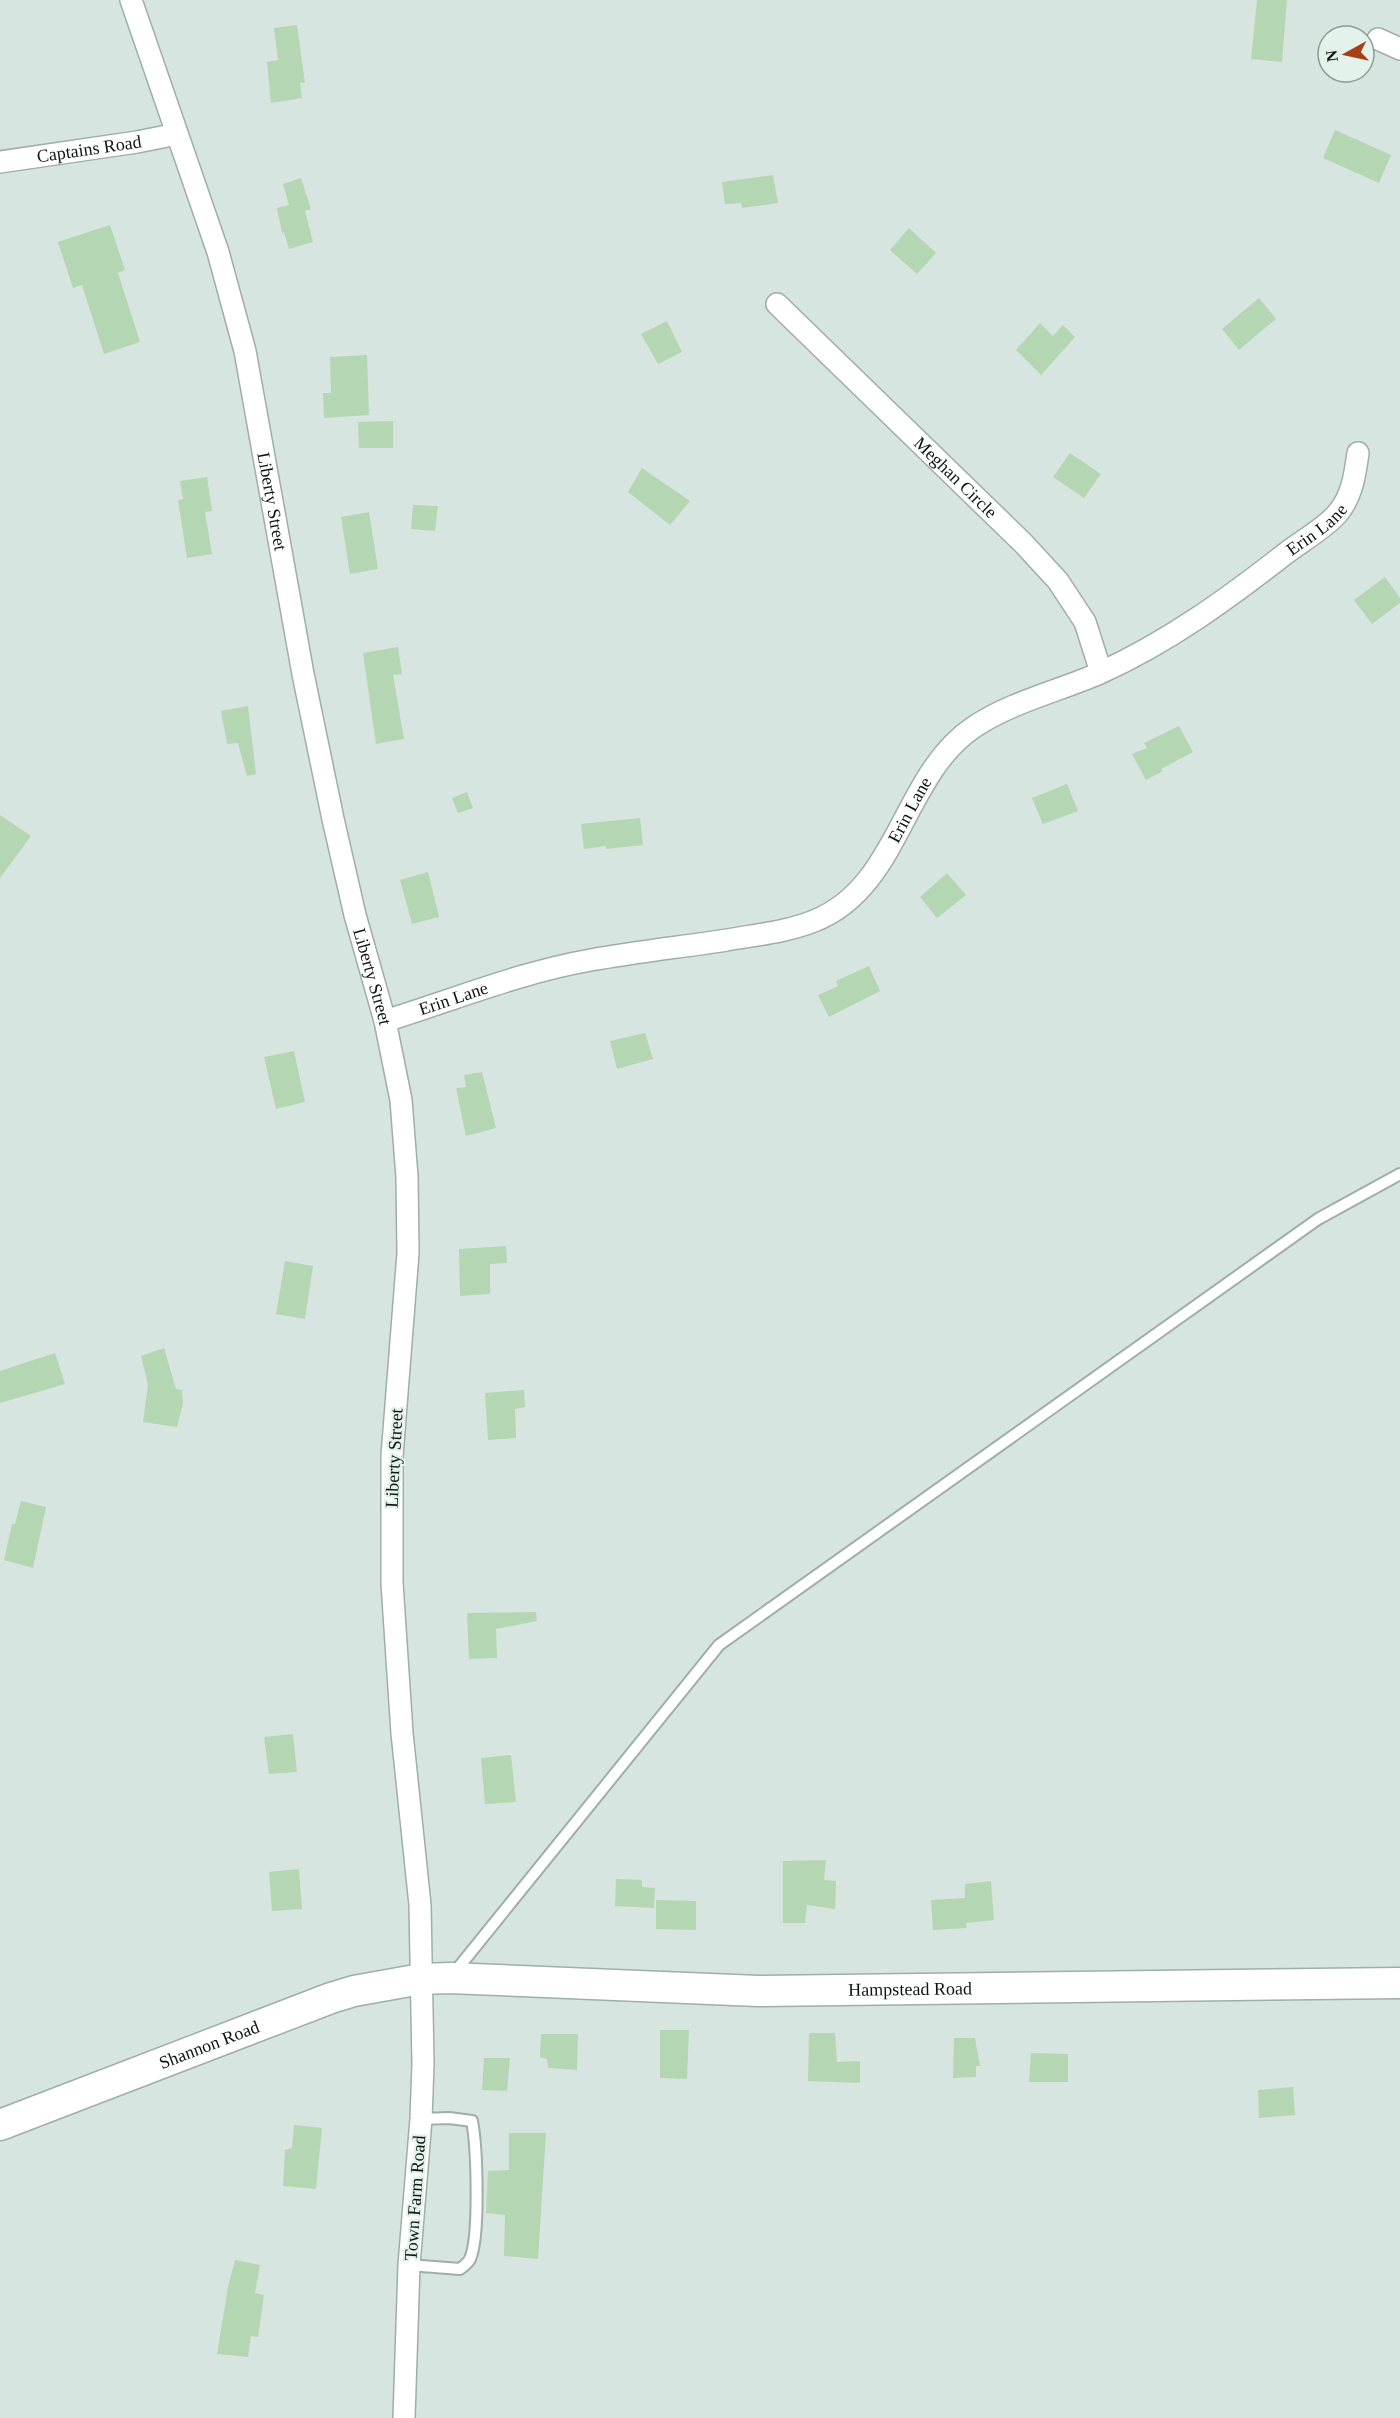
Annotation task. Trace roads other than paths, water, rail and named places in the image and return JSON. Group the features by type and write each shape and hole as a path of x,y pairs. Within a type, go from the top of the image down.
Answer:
{"street":[{"name":"Liberty Street","path":"130,0 218,252 245,351 303,674 333,819 355,915 397,1073 407,1177 408,1253 392,1456 391,1542 396,1658 420,1905 436,1978"},
{"path":"1378,39 1400,49"},
{"name":"Captains Road","path":"0,162 177,134"},
{"name":"Meghan Circle","path":"777,304 1024,544 1058,581 1085,622 1101,672"},
{"name":"Erin Lane","path":"385,1021 540,972 588,960 764,934 815,921 856,894 871,877 896,837 907,813 954,744 973,727 1153,647 1215,607 1337,514 1353,488 1358,453"},
{"name":"Hampstead Road","path":"436,1978 758,1991 1400,1983"},
{"name":"Town Farm Road","path":"404,2418 409,2265 421,2119 423,2064 436,1978"},
{"name":"Shannon Road","path":"0,2125 331,1998 354,1991 436,1978"}],"lane":[{"path":"436,1978 719,1645 1318,1219 1400,1174"},
{"path":"409,2265 460,2269 469,2261 473,2246 477,2160 472,2121 448,2118 421,2119"}]}
